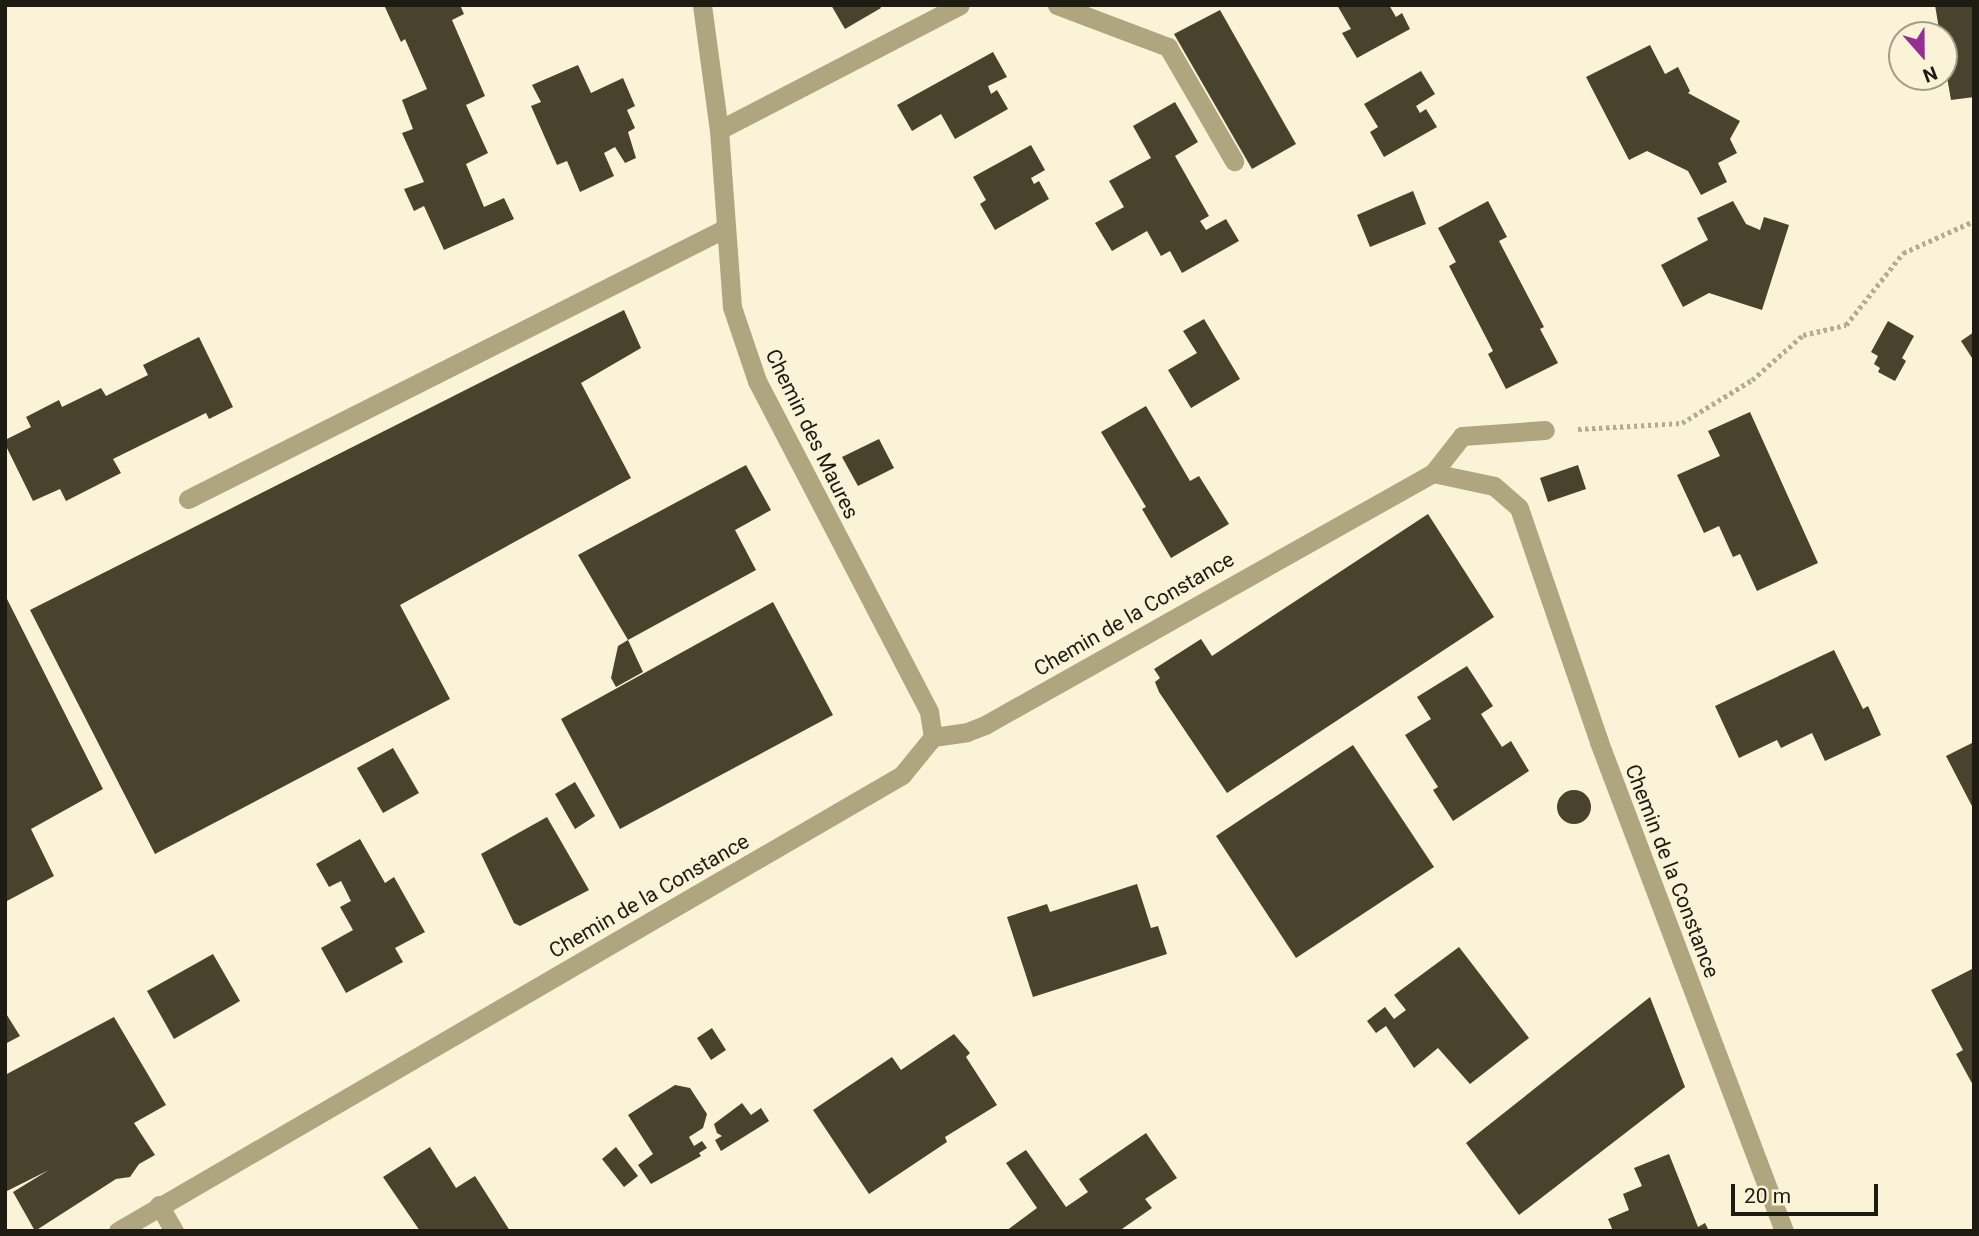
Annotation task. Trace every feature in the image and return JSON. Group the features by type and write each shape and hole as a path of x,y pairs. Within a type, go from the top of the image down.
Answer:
{"street":[{"name":"Chemin des Maures","path":"702,5 719,130 732,307 757,381 929,712 933,737"},
{"path":"719,130 960,5"},
{"path":"1057,5 1168,47 1234,161"},
{"path":"188,499 726,228"},
{"path":"1433,473 1462,436 1545,430"},
{"name":"Chemin de la Constance","path":"118,1231 902,775 933,737 967,732 985,724 1433,473 1494,486 1519,508 1604,755 1783,1231"},
{"path":"159,1206 174,1231"}],"path":[{"path":"1545,430 1682,423 1752,380 1803,335 1846,325 1903,253 1974,221"}],"building":[{"path":"384,5 460,5 464,14 452,20 485,96 466,105 488,153 466,164 484,207 504,198 514,219 444,250 424,206 414,211 404,189 424,182 402,133 413,129 402,100 427,89 405,39 401,42"},
{"path":"831,5 879,5 881,8 845,29"},
{"path":"1337,5 1389,5 1396,17 1402,13 1410,29 1357,58 1342,33 1351,29"},
{"path":"1935,5 1974,5 1974,97 1951,100 1949,91 1958,91 1958,21 1938,21"},
{"path":"1220,10 1296,144 1252,169 1174,34"},
{"path":"1650,45 1665,74 1678,67 1690,91 1688,93 1740,121 1730,139 1737,153 1718,163 1727,182 1701,195 1688,171 1647,151 1629,160 1586,77"},
{"path":"993,52 1007,77 988,86 991,94 997,90 1008,109 955,139 941,114 912,131 897,105"},
{"path":"578,65 591,93 623,78 635,106 627,110 635,128 628,132 636,158 625,163 615,147 604,153 614,176 580,192 567,161 557,165 531,106 541,102 532,85"},
{"path":"1421,71 1435,94 1416,106 1420,113 1426,109 1437,127 1384,157 1370,132 1378,127 1364,104"},
{"path":"1175,102 1198,142 1175,156 1209,216 1200,221 1206,230 1226,219 1239,241 1182,273 1170,251 1161,256 1147,231 1112,251 1095,223 1124,207 1109,181 1151,158 1133,126"},
{"path":"1031,145 1045,170 1031,178 1034,184 1039,181 1049,199 995,230 980,204 986,200 973,177"},
{"path":"1413,191 1426,224 1370,247 1357,215"},
{"path":"1488,201 1507,237 1499,241 1544,327 1540,329 1558,363 1506,389 1488,354 1493,351 1449,266 1456,262 1438,228"},
{"path":"1733,201 1746,224 1760,230 1764,217 1789,225 1762,310 1709,293 1683,307 1661,265 1708,240 1697,218"},
{"path":"624,310 641,348 581,383 631,478 400,605 450,699 155,854 30,610"},
{"path":"1204,319 1240,379 1191,408 1168,370 1197,353 1183,331"},
{"path":"1888,321 1914,336 1902,358 1906,361 1895,381 1878,372 1880,368 1874,364 1878,356 1871,352"},
{"path":"1974,332 1974,361 1961,341"},
{"path":"199,337 233,407 209,419 206,413 113,459 121,473 66,501 60,489 33,501 5,444 5,440 31,427 26,417 59,400 62,407 101,388 106,396 148,375 143,365"},
{"path":"1146,406 1190,481 1199,476 1229,524 1171,558 1142,509 1146,507 1101,432"},
{"path":"1750,412 1818,563 1757,591 1740,554 1733,557 1719,526 1704,533 1677,475 1720,456 1708,431"},
{"path":"879,439 894,468 858,486 842,457"},
{"path":"746,465 771,510 735,530 756,570 628,640 578,555"},
{"path":"1578,465 1586,489 1548,502 1540,478"},
{"path":"1428,514 1494,617 1227,793 1159,692 1155,682 1160,678 1154,669 1201,639 1212,656"},
{"path":"5,595 103,789 31,829 54,876 5,902"},
{"path":"773,602 833,715 620,829 561,719"},
{"path":"628,640 643,672 616,687 611,678 618,646"},
{"path":"1834,650 1863,709 1868,706 1881,735 1825,761 1812,733 1781,748 1777,740 1739,758 1715,706"},
{"path":"1467,666 1493,706 1481,714 1502,747 1511,741 1529,771 1453,821 1433,790 1438,787 1405,735 1431,719 1417,697"},
{"path":"1974,742 1974,810 1946,756"},
{"path":"1353,745 1434,867 1296,958 1216,836"},
{"path":"393,748 419,793 383,813 357,768"},
{"path":"575,782 595,816 575,829 555,794"},
{"path":"1574,790 1586,795 1591,807 1586,819 1574,824 1562,819 1557,807 1562,795"},
{"path":"547,817 589,890 520,926 514,923 481,854"},
{"path":"360,839 385,883 394,877 425,932 395,948 403,962 346,993 321,948 353,930 340,907 351,901 341,881 329,887 316,864"},
{"path":"1137,884 1151,928 1158,926 1167,954 1033,997 1007,917 1047,904 1050,912"},
{"path":"1459,947 1529,1038 1470,1084 1438,1048 1414,1068 1386,1026 1376,1033 1367,1021 1385,1007 1394,1019 1406,1010 1394,995"},
{"path":"213,954 240,1001 174,1039 147,991"},
{"path":"1974,968 1974,1087 1956,1054 1963,1050 1931,990"},
{"path":"1650,997 1685,1087 1519,1215 1466,1143"},
{"path":"5,1012 20,1036 5,1044"},
{"path":"114,1017 166,1105 134,1123 155,1155 139,1164 130,1177 116,1179 35,1231 13,1192 49,1170 5,1192 5,1075"},
{"path":"712,1028 726,1050 711,1060 697,1038"},
{"path":"954,1034 970,1053 966,1057 997,1105 945,1137 947,1142 869,1194 813,1110 892,1057 901,1070"},
{"path":"675,1085 690,1088 707,1114 703,1128 689,1137 694,1146 702,1141 707,1148 699,1153 701,1156 651,1184 638,1165 653,1154 628,1115"},
{"path":"742,1103 751,1115 761,1108 769,1121 721,1151 715,1140 722,1136 717,1133 714,1124"},
{"path":"1146,1133 1177,1178 1145,1199 1152,1208 1119,1231 1006,1231 1037,1208 1006,1163 1026,1150 1066,1207 1088,1192 1079,1179"},
{"path":"430,1147 456,1188 475,1176 510,1231 420,1231 383,1177"},
{"path":"616,1147 638,1176 624,1187 602,1159"},
{"path":"1669,1154 1698,1227 1705,1223 1709,1231 1613,1231 1608,1219 1629,1210 1623,1194 1642,1186 1634,1168"}]}
